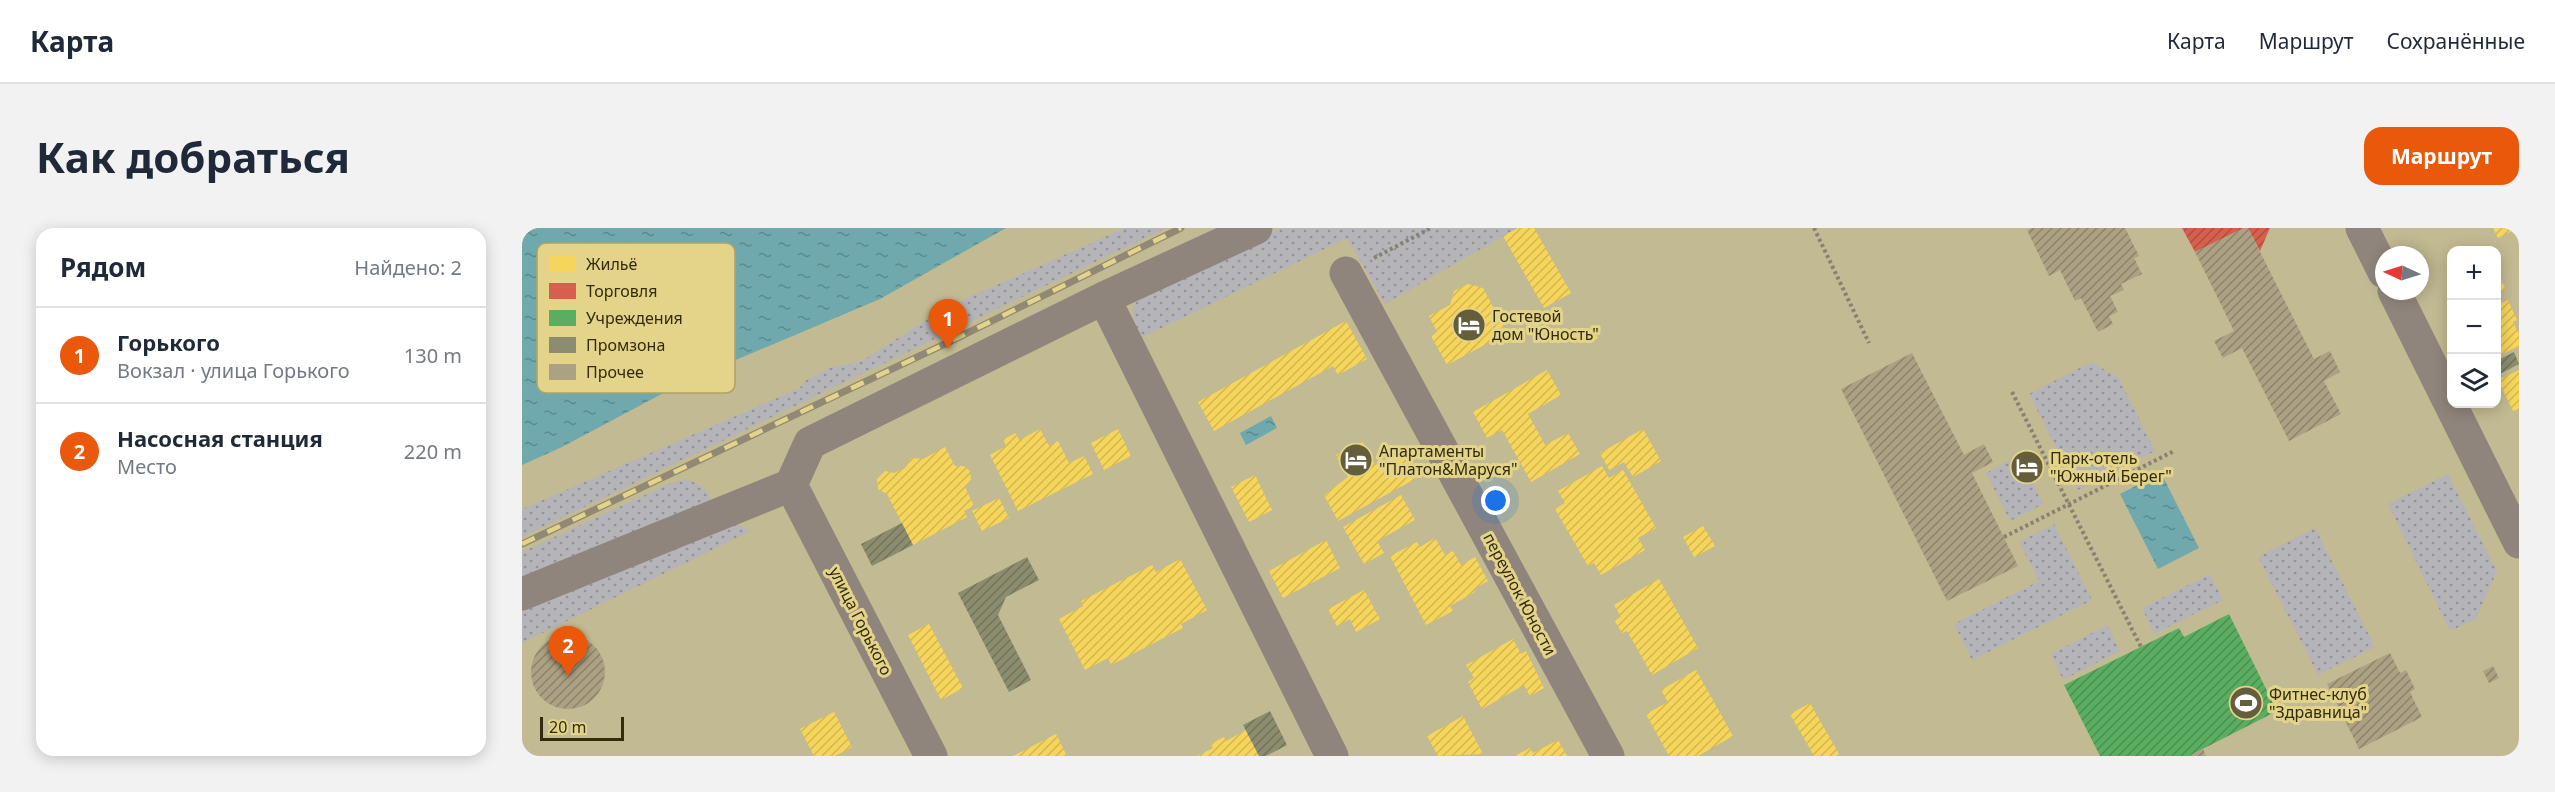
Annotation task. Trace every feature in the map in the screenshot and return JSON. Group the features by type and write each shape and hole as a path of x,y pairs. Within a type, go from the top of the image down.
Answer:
{"street":[{"path":"522,594 791,485 810,442 1104,298 1256,228"},
{"path":"2362,228 2375,254"},
{"name":"переулок Юности","path":"1346,273 1608,756"},
{"path":"1104,298 1332,756"},
{"path":"2398,300 2519,542"},
{"name":"улица Горького","path":"791,485 931,756"}],"path":[{"path":"1346,273 1431,228"},
{"path":"1814,228 1869,343"},
{"path":"2012,392 2141,647"},
{"path":"2004,537 2174,451"}],"shaded area":[{"path":"1125,228 1166,228 522,537 522,509 800,388 805,381 829,368 860,362 947,307"},
{"path":"1281,228 1517,228 1385,304 1347,238 1139,339 1132,310 1139,296"},
{"path":"2091,362 2119,378 2155,451 2078,490 2029,394"},
{"path":"2019,456 2043,504 2010,521 1986,473"},
{"path":"2448,474 2497,571 2476,619 2450,631 2388,504"},
{"path":"687,480 704,488 711,500 711,505 522,587 522,552 673,482"},
{"path":"737,524 751,531 522,643 522,602"},
{"path":"2054,524 2092,600 1972,660 1954,624 2039,581 2019,542"},
{"path":"2315,528 2375,647 2318,675 2258,557"},
{"path":"2210,574 2223,600 2154,634 2142,608"},
{"path":"2107,625 2120,651 2063,680 2051,654"}],"water":[{"path":"522,228 1006,228 880,299 735,360 735,243 537,243 537,393 663,393 562,447 522,465"},
{"path":"1271,416 1277,428 1246,445 1240,433"},
{"path":"2161,473 2199,548 2158,569 2120,494"}],"building: Жильё":[{"path":"1518,228 1534,228 1571,293 1544,308 1503,236"},
{"path":"2493,228 2518,228 2498,238"},
{"path":"2501,280 2506,289 2501,292"},
{"path":"1468,284 1483,288 1507,333 1447,365 1431,336 1437,332 1429,316 1450,305 1454,291"},
{"path":"2508,300 2517,320 2513,322 2519,334 2519,346 2501,355 2501,354 2501,304"},
{"path":"1346,321 1367,359 1338,375 1333,366 1214,431 1198,402"},
{"path":"1592,327 1598,338 1591,342 1585,331"},
{"path":"1547,370 1561,395 1528,414 1545,445 1568,433 1580,454 1531,482 1502,430 1487,438 1473,412"},
{"path":"2519,370 2519,409 2513,411 2501,386 2501,379"},
{"path":"1040,429 1049,446 1058,441 1069,463 1084,456 1093,474 1018,511 990,455 1006,446 1003,439 1016,433 1019,440"},
{"path":"1118,429 1131,456 1104,470 1091,443"},
{"path":"1643,429 1661,461 1633,477 1624,462 1609,470 1600,453"},
{"path":"1362,441 1375,465 1404,453 1417,478 1338,521 1324,495 1348,477 1336,455"},
{"path":"945,447 955,466 964,466 970,471 971,479 965,487 974,506 964,511 967,517 913,545 887,494 878,489 877,479 885,471 894,473 905,468 911,458 923,459"},
{"path":"1602,466 1609,478 1623,470 1656,528 1638,538 1645,550 1601,575 1594,563 1588,566 1555,509 1565,503 1558,491"},
{"path":"1255,475 1272,510 1249,522 1231,487"},
{"path":"1401,495 1415,520 1377,541 1384,553 1364,564 1343,527"},
{"path":"999,498 1009,518 982,531 972,511"},
{"path":"1703,526 1715,546 1694,557 1683,537"},
{"path":"1435,538 1445,555 1453,551 1461,565 1475,557 1488,581 1474,589 1475,592 1450,606 1453,611 1426,625 1390,556 1417,542 1420,547"},
{"path":"1326,540 1340,568 1283,598 1269,571"},
{"path":"1180,559 1207,610 1181,624 1183,628 1111,665 1108,658 1085,670 1059,619 1083,606 1081,601 1152,565 1156,572"},
{"path":"1659,579 1698,648 1652,675 1627,631 1622,633 1614,620 1621,617 1614,605"},
{"path":"1364,590 1380,619 1356,632 1350,619 1337,626 1328,609"},
{"path":"929,624 963,688 941,700 908,635"},
{"path":"1513,639 1521,654 1526,651 1544,688 1530,696 1524,685 1482,709 1468,682 1474,678 1466,665"},
{"path":"1696,670 1733,736 1698,756 1669,756 1646,714 1668,702 1661,690"},
{"path":"1810,703 1839,754 1836,756 1814,756 1790,714"},
{"path":"834,712 852,747 835,756 814,756 800,729"},
{"path":"1463,716 1483,754 1438,756 1427,736"},
{"path":"1246,730 1259,756 1197,756 1213,748 1210,744 1224,737 1226,741"},
{"path":"1056,734 1067,756 1013,756"},
{"path":"1558,740 1567,756 1514,756 1530,748 1533,753"}],"building: Торговля":[{"path":"2182,228 2244,228 2195,252"},
{"path":"2248,228 2270,228 2260,251"}],"building: Учреждения":[{"path":"2229,614 2277,711 2189,756 2100,756 2064,685 2179,628 2184,637"}],"building: Промзона":[{"path":"2514,352 2519,364 2501,373 2501,358"},
{"path":"902,523 913,545 872,566 861,544"},
{"path":"1027,557 1039,580 1006,597 998,615 1031,680 1009,692 958,593"},
{"path":"1270,711 1287,745 1266,756 1259,756 1243,725"}],"building: Прочее":[{"path":"2031,228 2125,228 2139,256 2134,258 2142,274 2121,284 2124,290 2110,296 2118,312 2109,316 2113,324 2098,332 2081,298 2075,301 2060,270 2049,276 2027,230"},
{"path":"2248,228 2314,359 2330,351 2340,372 2324,381 2341,414 2289,441 2242,348 2223,358 2214,341 2234,331 2195,252"},
{"path":"1912,353 1964,455 1984,444 1993,462 1972,473 2018,566 1947,601 1841,389"},
{"path":"561,635 575,635 589,641 599,651 605,665 603,686 589,703 575,709 561,709 547,703 537,693 531,679 531,665 537,651 547,641"},
{"path":"2390,653 2400,673 2406,670 2415,689 2410,692 2422,717 2359,749 2327,684"},
{"path":"2493,666 2499,678 2489,683 2483,671"},
{"path":"2203,749 2206,756 2189,756"}],"railway":[{"path":"522,544 947,343 1181,228"}],"place":[{"name":"Гостевой дом \"Юность\"","path":"1469,325"},
{"name":"Горького","path":"948,349"},
{"name":"Апартаменты \"Платон&Маруся\"","path":"1356,460"},
{"name":"Парк-отель \"Южный Берег\"","path":"2027,467"},
{"name":"Насосная станция","path":"568,676"},
{"name":"Фитнес-клуб \"Здравница\"","path":"2246,703"}]}
